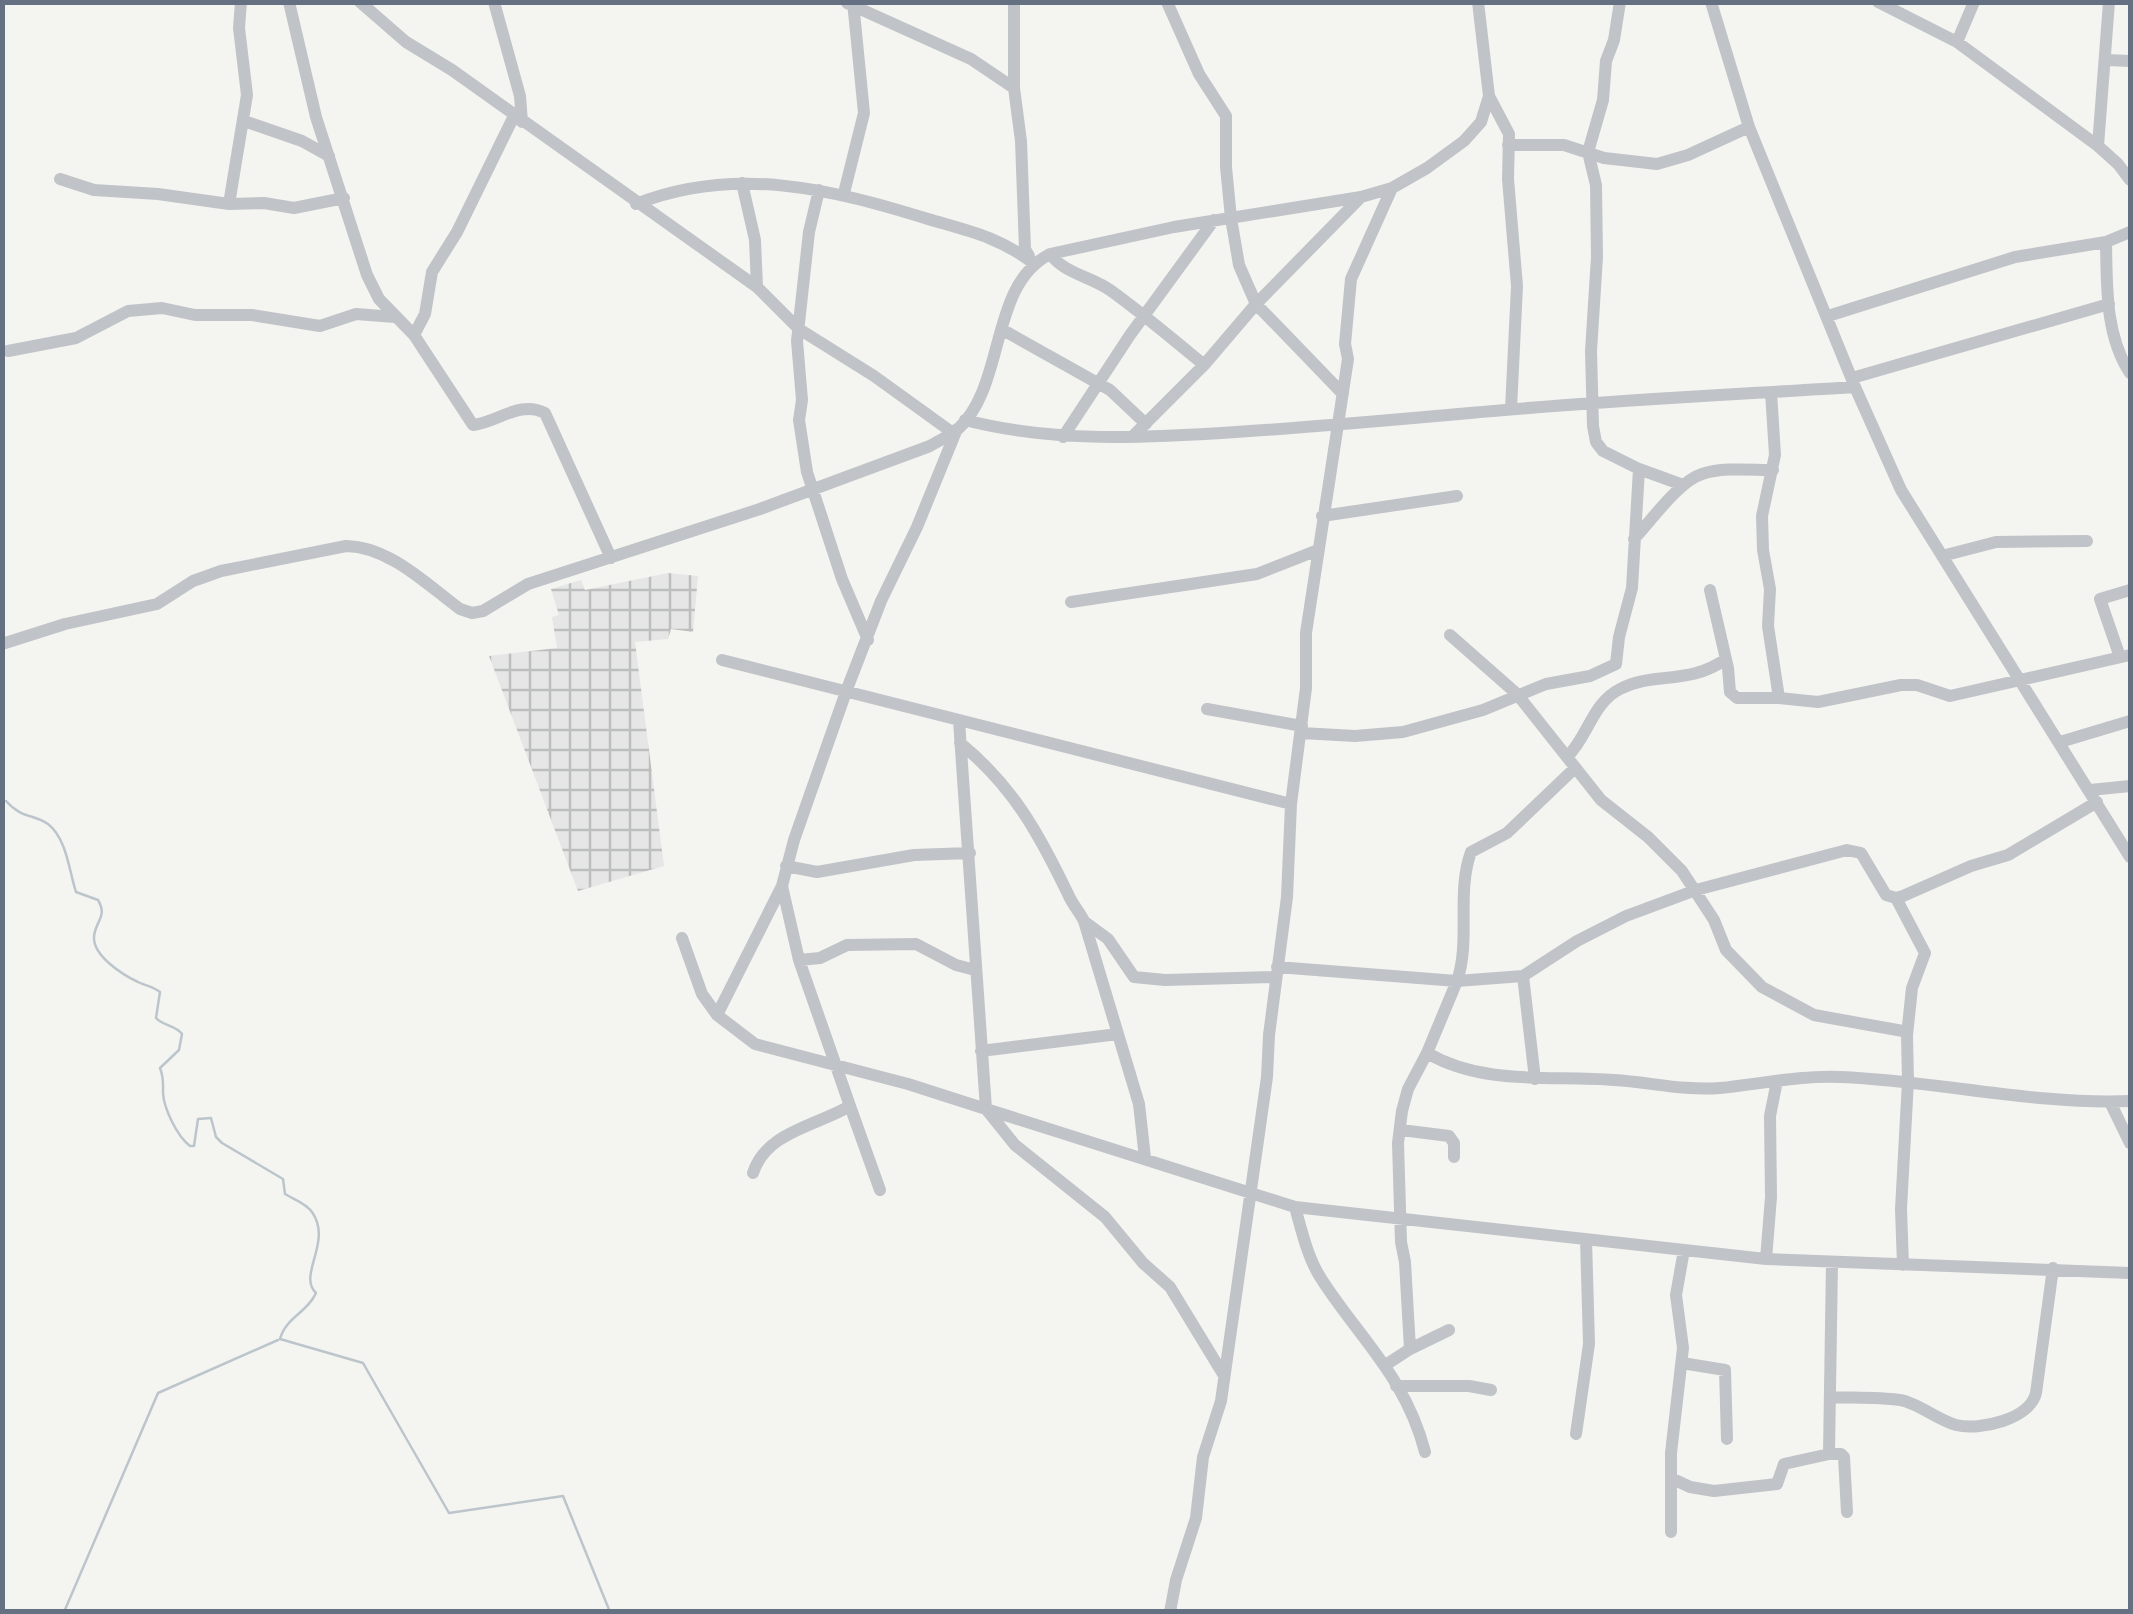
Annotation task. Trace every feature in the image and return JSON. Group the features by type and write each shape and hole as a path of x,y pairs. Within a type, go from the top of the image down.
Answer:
{"street":[{"path":"229,204 247,94 239,28 241,2"},
{"path":"289,2 316,116 379,298 414,335 473,426 520,409 544,413 611,558"},
{"path":"360,2 406,42 452,70 757,288 799,329 958,427 1063,437 1132,437 1771,392 1853,382 2109,304"},
{"path":"414,335 425,314 432,272 518,119 520,96 494,2"},
{"path":"1014,2 1014,88 1021,141 1025,249 1033,262"},
{"path":"1167,2 1199,74 1226,116 1230,218 1238,265 1256,304 1343,394"},
{"path":"1478,2 1488,96 1509,134 1517,286 1511,409"},
{"path":"1620,2 1588,152 1596,185 1598,257 1590,405 1596,442 1604,451 1639,470 1683,486"},
{"path":"1711,2 1749,127 1901,490 2130,857"},
{"path":"1878,2 1957,42 2098,146 2130,180"},
{"path":"1957,42 1974,2"},
{"path":"2098,146 2109,2"},
{"path":"850,3 971,58 1014,88"},
{"path":"844,193 864,114 850,3"},
{"path":"2106,60 2130,61"},
{"path":"717,1015 782,886 846,690 881,601 918,527 958,427 992,362 1012,298 1026,269 1050,254 1392,188 1475,132 1488,96"},
{"path":"244,121 302,140 330,156"},
{"path":"1508,145 1564,146 1628,162 1656,164 1749,127"},
{"path":"60,179 94,190 229,204 309,207 344,198"},
{"path":"636,204 690,188 742,183 844,193 1007,243 1033,262"},
{"path":"742,183 755,240 757,288"},
{"path":"1170,1612 1196,1518 1202,1457 1221,1401 1267,1078 1287,897 1291,804 1306,688 1306,633 1348,359 1345,344 1351,280 1356,260 1392,188"},
{"path":"820,190 809,232 799,329 799,420 807,472 842,579 868,640"},
{"path":"1132,437 1361,197"},
{"path":"1063,437 1214,220"},
{"path":"1828,316 2015,257 2106,242 2130,232"},
{"path":"2106,242 2111,328 2130,373"},
{"path":"1050,254 1059,266 1091,278 1109,290 1204,365"},
{"path":"8,351 76,338 128,311 162,308 195,315 252,314 320,326 356,314 394,317"},
{"path":"1003,330 1098,382 1146,424"},
{"path":"1771,392 1775,455 1762,516 1770,589 1768,626 1780,698"},
{"path":"2,644 65,624 157,604 193,581 221,571 346,546 367,546 460,609 482,611 528,584 813,489 930,446 958,427"},
{"path":"1207,709 1355,736 1403,732 1483,710 1546,684 1590,676 1616,664 1632,588 1639,470"},
{"path":"1634,539 1683,486 1703,473 1773,470"},
{"path":"1322,516 1457,496"},
{"path":"1942,556 1996,542 2086,541"},
{"path":"1071,602 1257,574 1318,550"},
{"path":"1710,590 1733,697 1818,702 1901,685 1917,685 1950,696 2125,656 2100,604 2104,596 2130,590"},
{"path":"1450,635 1518,694 1601,800 1648,837 1696,890 1726,950 1762,987 1814,1015 1903,1031 1907,1035"},
{"path":"1618,658 1628,686"},
{"path":"1410,1349 1401,1242 1401,1130 1408,1090 1427,1053 1462,958 1466,866 1471,852 1514,827 1571,762 1591,717 1611,694 1628,686 1700,675 1726,659"},
{"path":"722,660 1291,804"},
{"path":"959,721 986,1109 1015,1144 1105,1217 1158,1274 1183,1305 1223,1374"},
{"path":"2060,742 2130,721"},
{"path":"960,743 1013,795 1048,849 1070,900 1084,921 1139,1104 1145,1158"},
{"path":"1084,921 1108,939 1134,977 1165,980 1276,972 1456,981 1523,976 1602,926 1696,890 1763,870 1855,850 1866,859 1886,895 1896,898 2008,854 2094,796 2130,786"},
{"path":"786,866 817,872 914,855 970,852"},
{"path":"782,886 800,960 880,1190"},
{"path":"1896,898 1924,953 1912,988 1907,1035 1901,1209 1904,1264"},
{"path":"682,938 702,994 717,1015 755,1044 986,1109 1296,1208 1766,1259 2130,1273"},
{"path":"800,960 820,958 847,944 916,944 956,965 975,970"},
{"path":"1523,976 1535,1078"},
{"path":"981,1051 1118,1034"},
{"path":"1427,1053 1483,1074 1611,1080 1691,1089 1837,1076 2130,1101"},
{"path":"1766,1259 1771,1197 1770,1116 1777,1080"},
{"path":"2110,1102 2130,1143"},
{"path":"753,1173 770,1144 850,1106"},
{"path":"1401,1130 1448,1136 1454,1143 1454,1157"},
{"path":"1296,1208 1322,1282 1386,1364 1415,1419 1425,1452"},
{"path":"1576,1434 1589,1344 1586,1239"},
{"path":"1671,1532 1671,1453 1682,1362 1676,1295 1684,1250"},
{"path":"1829,1454 1832,1262"},
{"path":"1830,1397 1903,1400 1961,1426 2024,1412 2034,1402 2036,1393 2053,1268"},
{"path":"1386,1364 1449,1330"},
{"path":"1682,1362 1725,1370 1726,1439"},
{"path":"1396,1386 1469,1386 1491,1390"},
{"path":"1672,1478 1690,1488 1714,1491 1774,1485 1780,1482 1784,1464 1841,1454 1847,1512"}],"shaded area":[{"path":"668,573 698,576 693,632 671,629 668,639 635,642 664,866 578,891 489,656 557,648 552,617 559,615 551,589 581,580 585,590"}],"waterway":[{"path":"2,755 2,767"},
{"path":"6,801 54,830 76,892 98,900 101,906 94,937 98,951 125,975 160,992 156,1018 182,1034 179,1050 160,1068 166,1107 180,1136 194,1146 198,1119 211,1118 216,1137 222,1143 283,1179 285,1194 312,1212 319,1235 310,1277 316,1293 287,1325 280,1339 363,1363 449,1513 563,1496 610,1612"},
{"path":"64,1612 158,1393 278,1340"}]}
